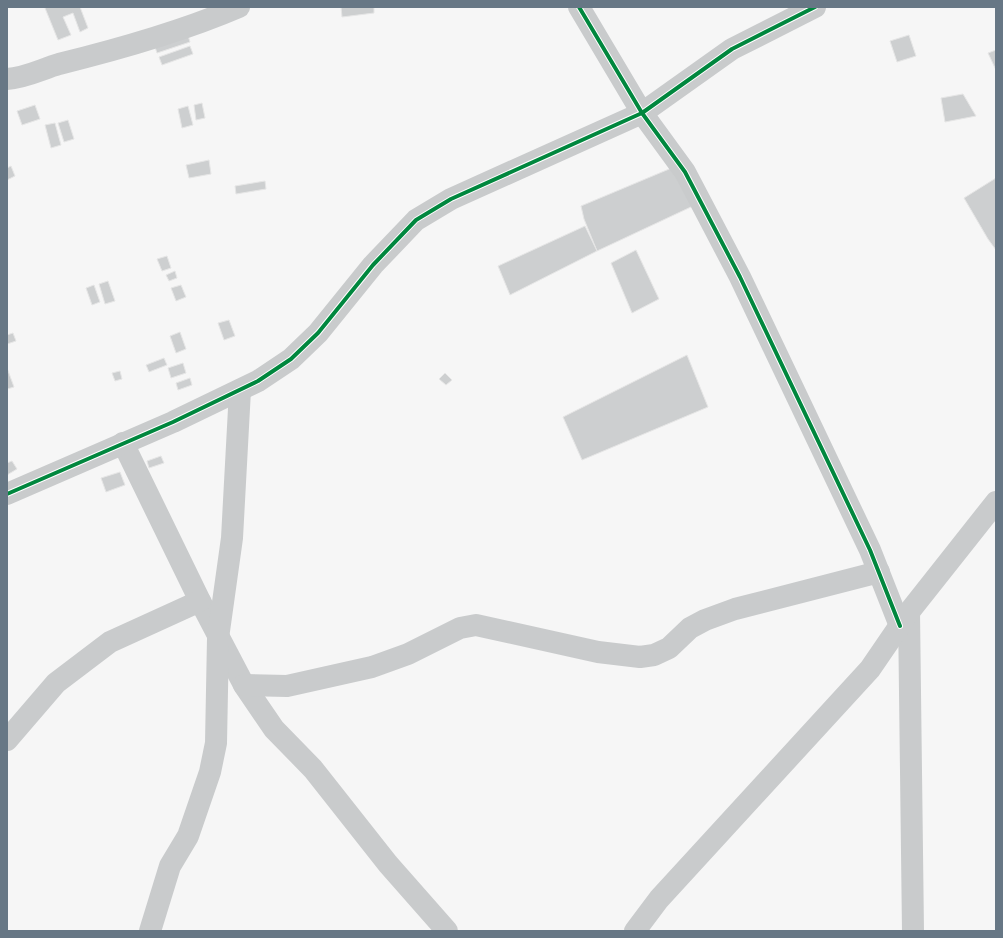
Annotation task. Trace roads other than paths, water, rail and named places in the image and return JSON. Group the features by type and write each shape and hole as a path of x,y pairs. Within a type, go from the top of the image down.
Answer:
{"street":[{"path":"7,79 17,78 43,68 141,43 239,7"},
{"path":"579,7 642,112 685,172 740,277 878,572 905,619 913,931"},
{"path":"7,494 123,444 258,381 291,359 318,333 373,264 416,220 451,199 642,112 732,49 815,7"},
{"path":"150,931 170,866 188,836 210,772 216,742 218,638 232,538 240,390"},
{"path":"123,444 218,638 244,685 274,729 313,769 388,864 447,931"},
{"path":"635,931 659,899 870,668 905,619 996,502"},
{"path":"244,685 287,686 372,667 408,654 460,628 476,625 598,652 640,657 654,655 668,648 690,628 705,620 735,609 878,572"},
{"path":"7,740 56,683 110,642 200,601"}]}
